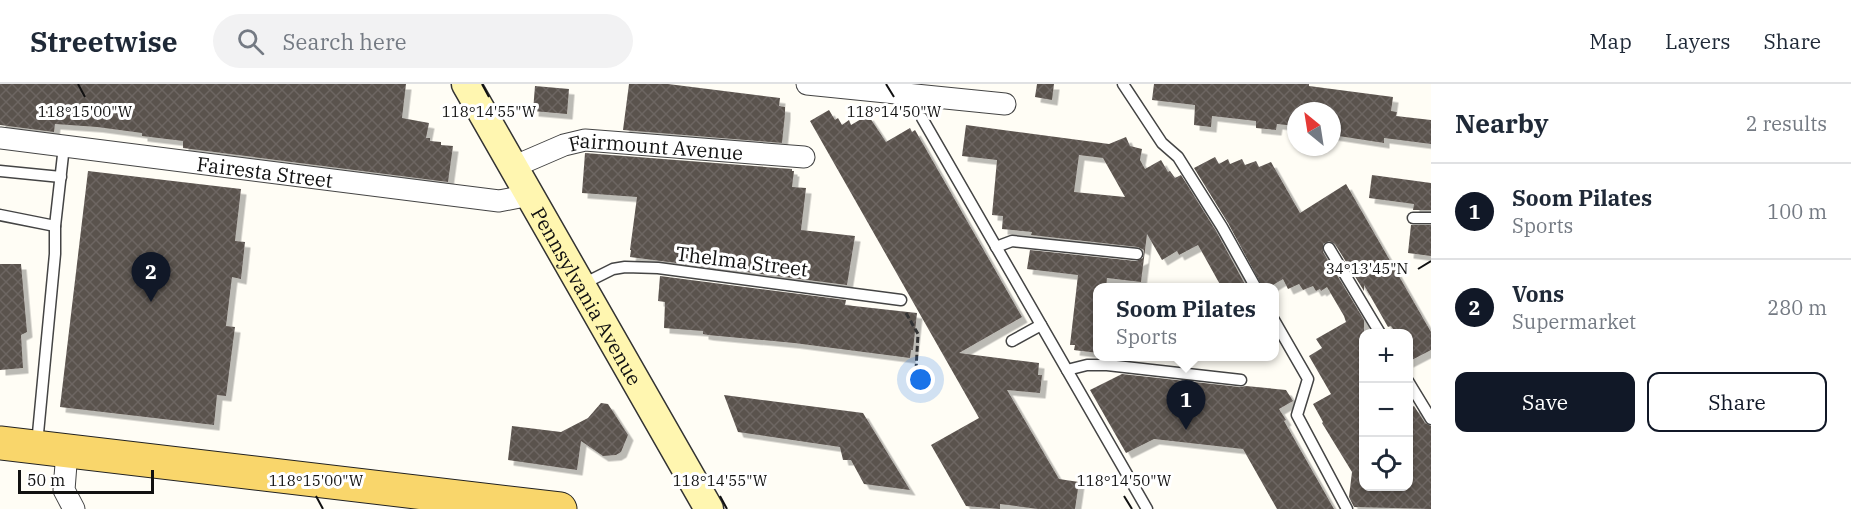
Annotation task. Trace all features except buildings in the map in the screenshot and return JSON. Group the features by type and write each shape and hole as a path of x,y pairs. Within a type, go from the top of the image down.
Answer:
{"main road":[{"name":"Pennsylvania Avenue","path":"466,84 709,509"},
{"path":"0,443 560,509"}],"street":[{"path":"807,84 1005,104"},
{"name":"Fairesta Street","path":"0,138 499,201 530,195"},
{"name":"Fairmount Avenue","path":"513,167 564,145 585,140 804,157"},
{"path":"52,449 64,490 74,509"}],"lane":[{"path":"1123,84 1162,143 1178,158 1222,227 1253,283"},
{"path":"922,118 1147,509"},
{"path":"52,449 55,226 64,146"},
{"path":"0,171 61,177"},
{"path":"0,215 55,226"},
{"path":"1413,218 1431,218"},
{"path":"996,247 1012,241 1137,254"},
{"path":"1329,248 1378,329"},
{"name":"Thelma Street","path":"581,285 613,268 626,267 669,270 899,299"},
{"path":"1012,341 1041,325"},
{"path":"1279,327 1308,379 1296,415 1347,509"},
{"path":"1067,370 1087,365 1107,365 1241,380"},
{"path":"1409,383 1431,419"}],"path":[{"path":"899,299 918,334 915,388"}],"place":[{"name":"Vons","path":"151,302"},
{"name":"Soom Pilates","path":"1186,430"}]}
